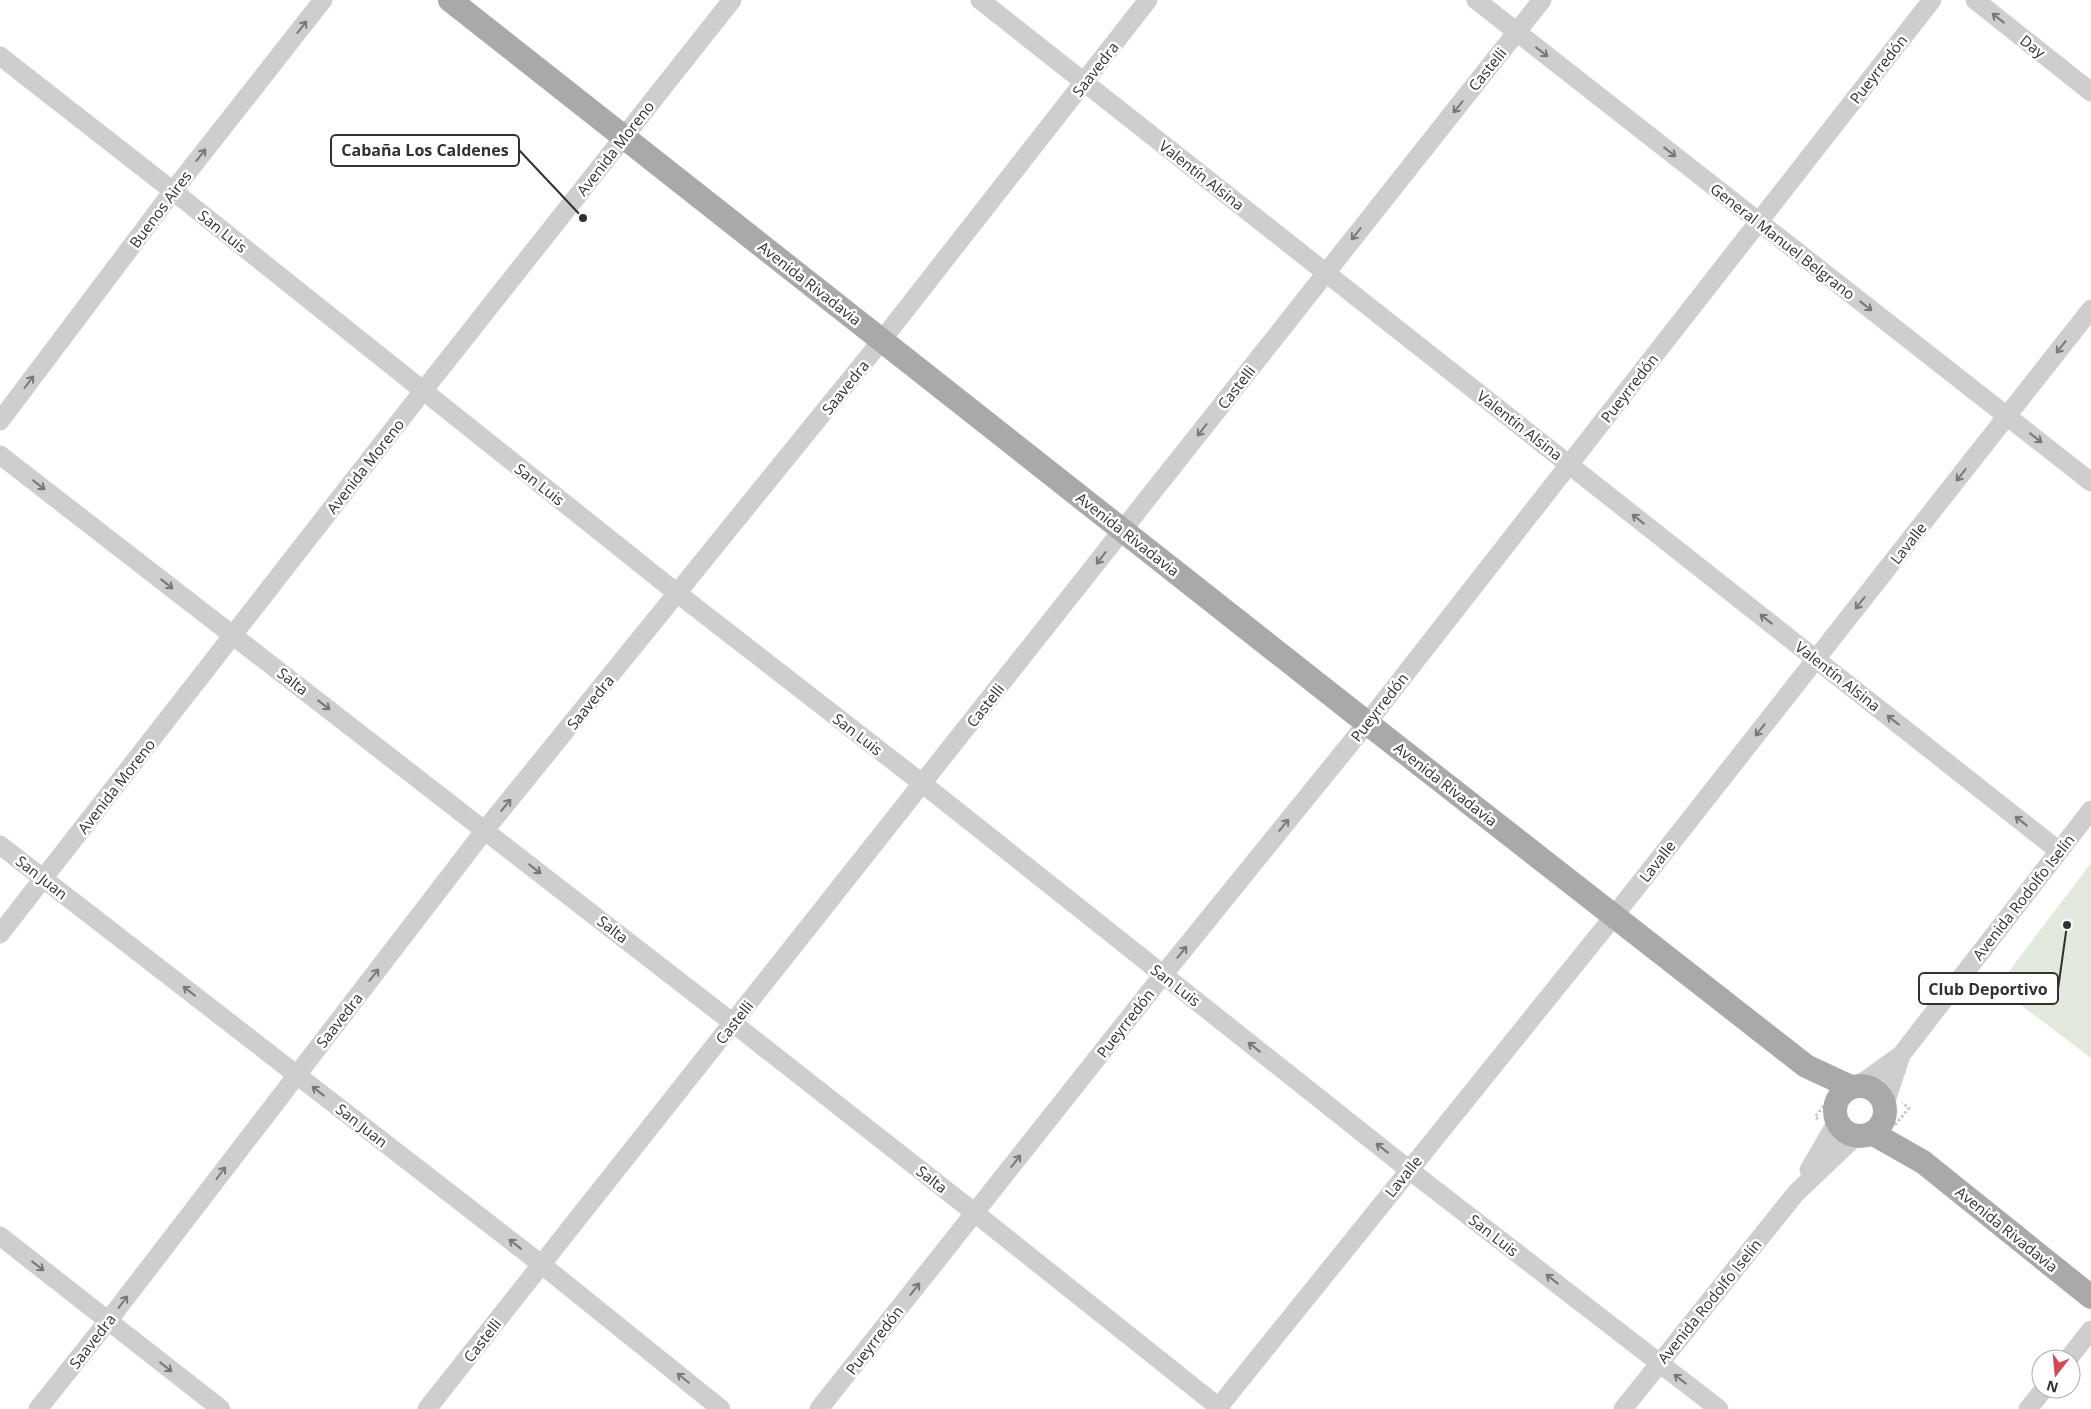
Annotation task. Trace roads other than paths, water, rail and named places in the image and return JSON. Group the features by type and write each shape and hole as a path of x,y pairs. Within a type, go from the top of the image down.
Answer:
{"main road":[{"name":"Avenida Rivadavia","path":"450,0 1366,723 1806,1066 1855,1086"},
{"name":"Avenida Rivadavia","path":"1806,1066 1836,1114"},
{"path":"1855,1086 1875,1090 1881,1096 1885,1108 1884,1121 1864,1135 1848,1133 1836,1114 1843,1092 1855,1086"},
{"name":"Avenida Rivadavia","path":"1885,1108 1922,1162"},
{"name":"Avenida Rivadavia","path":"1864,1135 1922,1162 2091,1297"}],"street":[{"name":"Buenos Aires","path":"0,421 173,191 323,0"},
{"name":"Avenida Moreno","path":"0,934 423,391 732,0"},
{"name":"Valentín Alsina","path":"980,0 2059,851"},
{"name":"Saavedra","path":"38,1409 108,1321 485,830 882,340 1148,0"},
{"name":"General Manuel Belgrano","path":"1476,0 2091,482"},
{"name":"Castelli","path":"427,1409 1542,0"},
{"name":"Pueyrredón","path":"819,1409 1163,975 1366,723 1932,0"},
{"name":"Day","path":"1975,0 2091,92"},
{"name":"San Luis","path":"0,56 1408,1169 1718,1409"},
{"name":"Lavalle","path":"1219,1408 1408,1169 1614,916 2091,309"},
{"name":"Salta","path":"0,455 975,1212 1219,1408"},
{"name":"Avenida Rodolfo Iselín","path":"1855,1086 1901,1055 2091,810"},
{"name":"San Juan","path":"0,845 541,1264 721,1409"},
{"name":"Avenida Rodolfo Iselín","path":"1885,1108 1901,1055"},
{"name":"Avenida Rodolfo Iselín","path":"1796,1193 1836,1114"},
{"name":"Avenida Rodolfo Iselín","path":"1623,1409 1796,1193 1864,1135"},
{"path":"0,1236 220,1409"},
{"path":"2076,1349 2091,1330"},
{"path":"2028,1409 2036,1399"}],"place":[{"name":"Cabaña Los Caldenes","path":"583,218"},
{"name":"Club Deportivo","path":"2067,925"}]}
